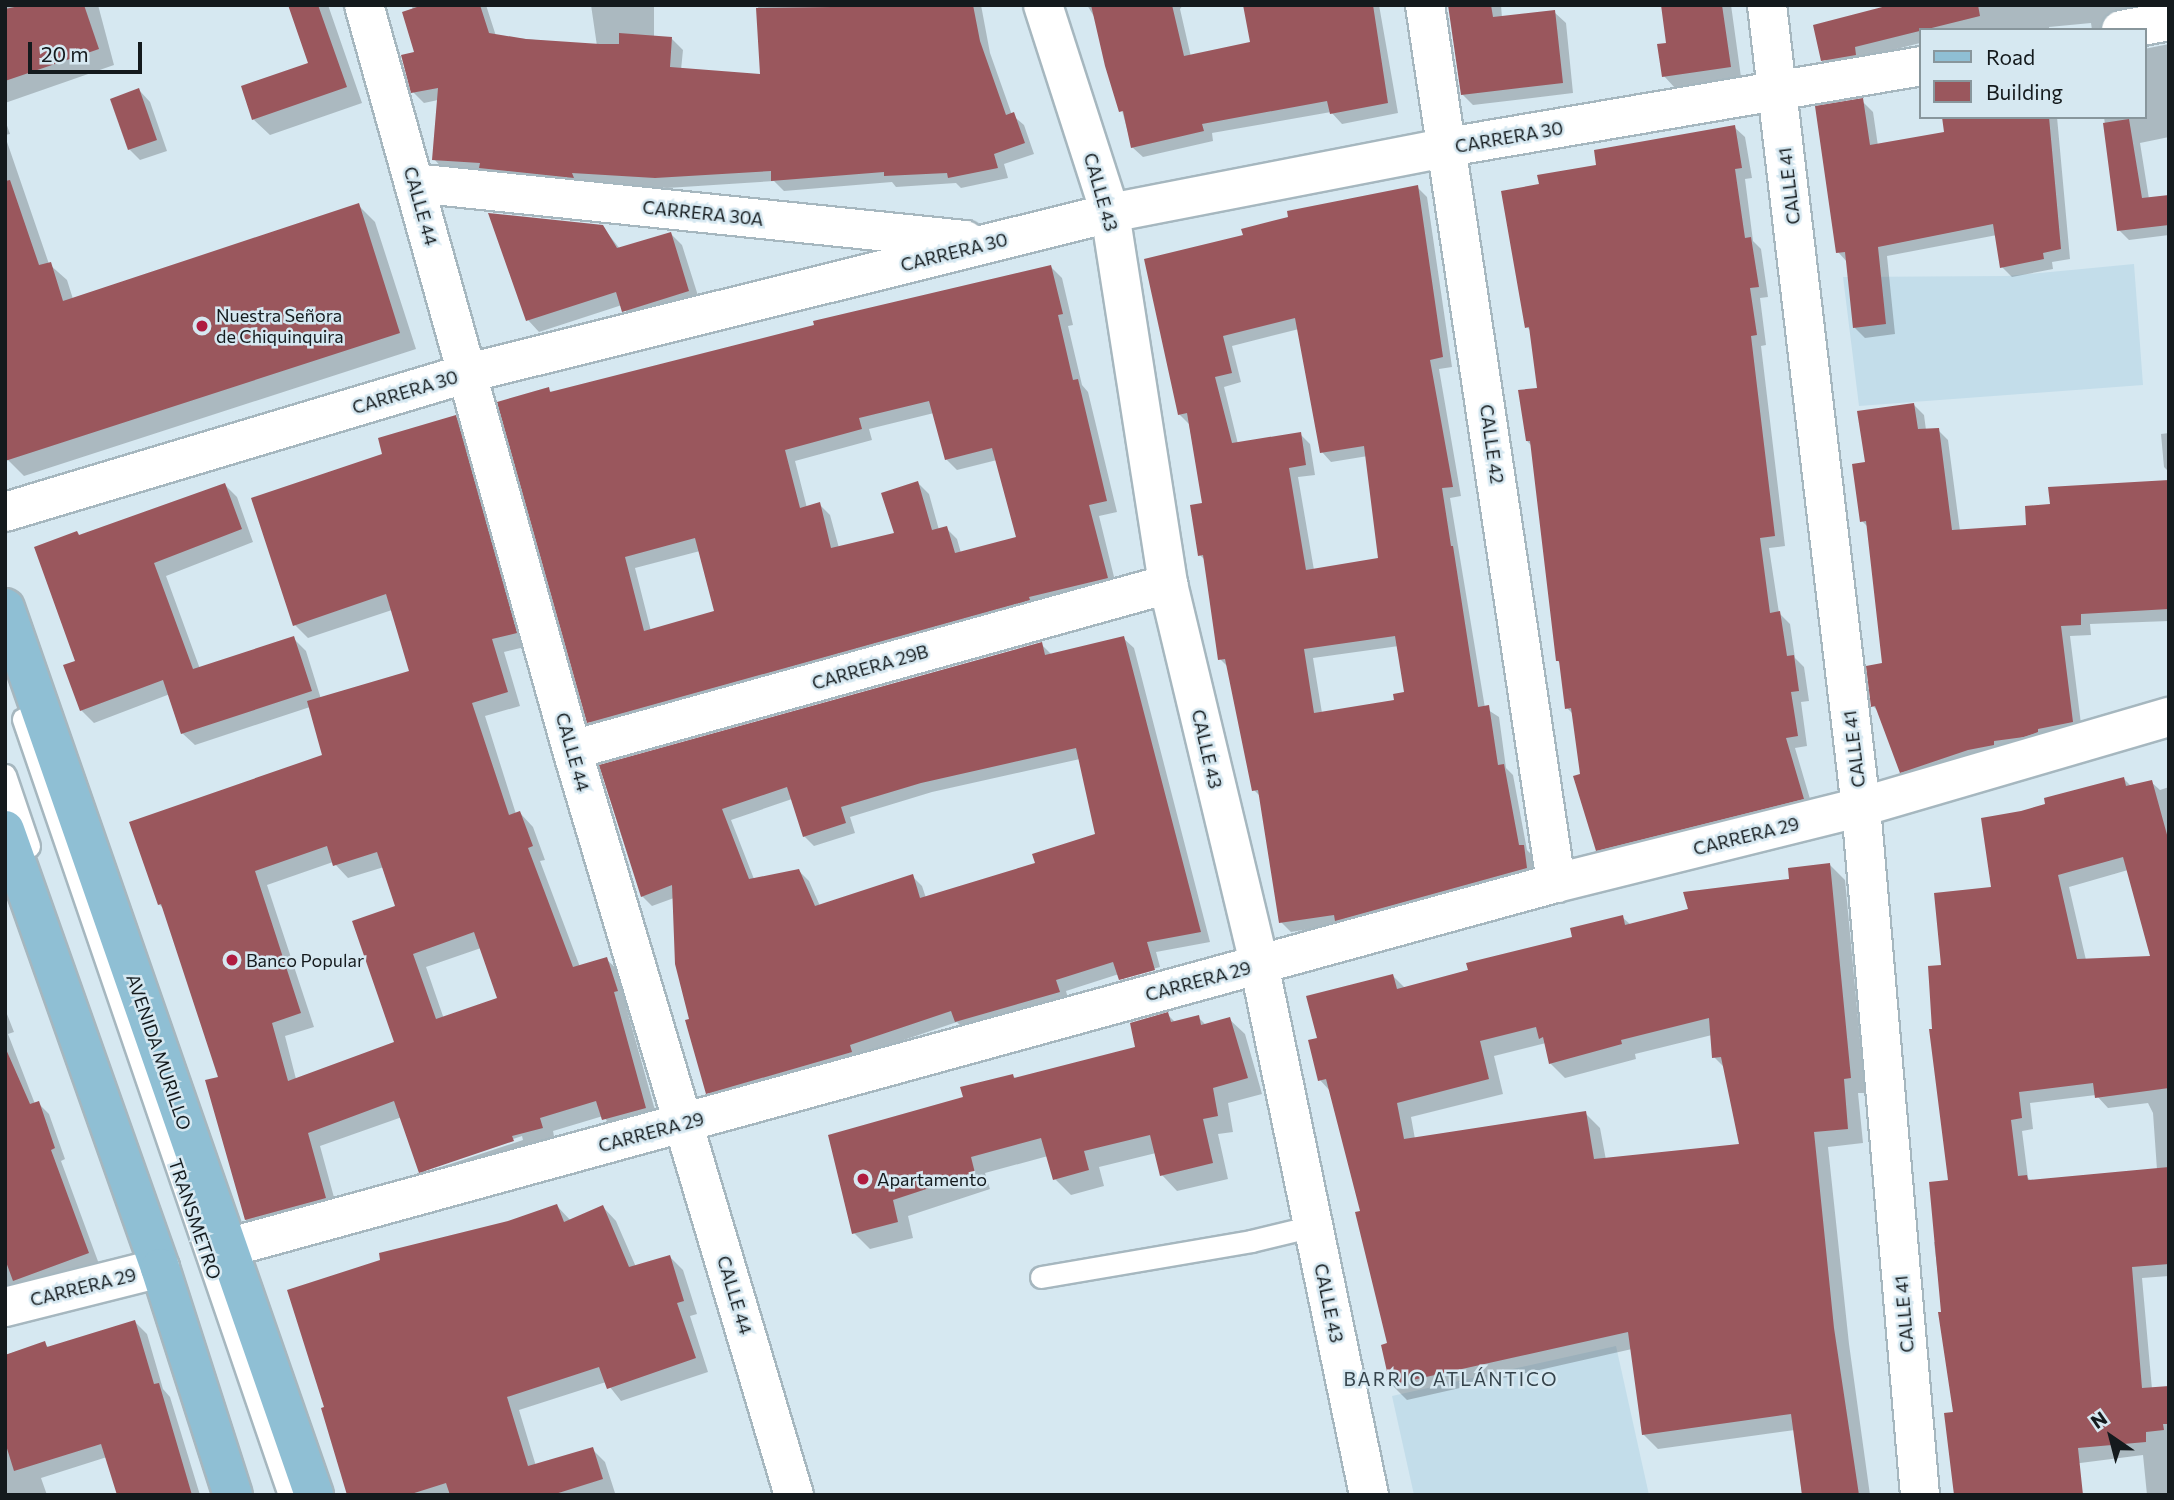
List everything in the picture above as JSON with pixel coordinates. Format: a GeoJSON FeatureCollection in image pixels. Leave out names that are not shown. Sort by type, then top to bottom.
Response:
{"type":"FeatureCollection","features":[{"type":"Feature","properties":{"kind":"main road","name":"AVENIDA MURILLO"},"geometry":{"type":"LineString","coordinates":[[5,608],[314,1495]]}},
{"type":"Feature","properties":{"kind":"main road"},"geometry":{"type":"LineString","coordinates":[[5,830],[160,1268],[233,1495]]}},
{"type":"Feature","properties":{"kind":"street","name":"CALLE 44"},"geometry":{"type":"LineString","coordinates":[[364,5],[572,750],[794,1495]]}},
{"type":"Feature","properties":{"kind":"street","name":"CALLE 43"},"geometry":{"type":"LineString","coordinates":[[1043,5],[1110,213],[1168,584],[1259,964],[1369,1495]]}},
{"type":"Feature","properties":{"kind":"street","name":"CALLE 42"},"geometry":{"type":"LineString","coordinates":[[1425,5],[1556,883]]}},
{"type":"Feature","properties":{"kind":"street","name":"CALLE 41"},"geometry":{"type":"LineString","coordinates":[[1767,5],[1861,807],[1920,1495]]}},
{"type":"Feature","properties":{"kind":"street"},"geometry":{"type":"LineString","coordinates":[[2132,28],[2169,21]]}},
{"type":"Feature","properties":{"kind":"street","name":"CARRERA 30"},"geometry":{"type":"LineString","coordinates":[[5,512],[468,373],[1110,213],[1448,147],[1918,66]]}},
{"type":"Feature","properties":{"kind":"street","name":"CARRERA 30A"},"geometry":{"type":"LineString","coordinates":[[415,183],[991,243]]}},
{"type":"Feature","properties":{"kind":"street","name":"CARRERA 29B"},"geometry":{"type":"LineString","coordinates":[[572,750],[1168,584]]}},
{"type":"Feature","properties":{"kind":"street","name":"CARRERA 29"},"geometry":{"type":"LineString","coordinates":[[227,1248],[1556,883],[1861,807],[2169,717]]}},
{"type":"Feature","properties":{"kind":"street","name":"CARRERA 29"},"geometry":{"type":"LineString","coordinates":[[5,1307],[160,1268]]}},
{"type":"Feature","properties":{"kind":"lane","name":"TRANSMETRO"},"geometry":{"type":"LineString","coordinates":[[5,666],[289,1495]]}},
{"type":"Feature","properties":{"kind":"lane","name":"TRANSMETRO"},"geometry":{"type":"LineString","coordinates":[[5,775],[247,1495]]}},
{"type":"Feature","properties":{"kind":"lane"},"geometry":{"type":"LineString","coordinates":[[1041,1277],[1251,1241],[1313,1226]]}},
{"type":"Feature","properties":{"kind":"shaded area"},"geometry":{"type":"Polygon","coordinates":[[[2134,264],[2143,385],[1859,406],[1843,277],[2007,276],[2134,264]]]}},
{"type":"Feature","properties":{"kind":"shaded area"},"geometry":{"type":"Polygon","coordinates":[[[1616,1346],[1649,1495],[1414,1495],[1392,1396],[1616,1346]]]}},
{"type":"Feature","properties":{"kind":"building"},"geometry":{"type":"Polygon","coordinates":[[[24,5],[84,5],[99,49],[5,81],[5,9],[24,5]]]}},
{"type":"Feature","properties":{"kind":"building"},"geometry":{"type":"Polygon","coordinates":[[[288,5],[318,5],[347,87],[252,120],[241,86],[308,63],[288,5]]]}},
{"type":"Feature","properties":{"kind":"building"},"geometry":{"type":"Polygon","coordinates":[[[423,5],[480,5],[489,33],[526,39],[619,44],[619,33],[672,37],[670,67],[760,74],[756,8],[973,5],[980,41],[1006,115],[1014,112],[1025,143],[994,154],[998,168],[948,178],[947,173],[884,176],[884,172],[771,181],[771,171],[655,178],[572,173],[574,178],[479,168],[480,163],[432,160],[438,88],[411,93],[401,55],[414,52],[402,12],[423,5]]]}},
{"type":"Feature","properties":{"kind":"building"},"geometry":{"type":"Polygon","coordinates":[[[1091,5],[1172,5],[1184,56],[1250,42],[1243,5],[1373,5],[1388,103],[1330,114],[1327,101],[1202,124],[1204,131],[1131,148],[1123,111],[1119,112],[1105,66],[1091,5]]]}},
{"type":"Feature","properties":{"kind":"building"},"geometry":{"type":"Polygon","coordinates":[[[1448,5],[1491,5],[1493,17],[1555,10],[1563,83],[1461,95],[1448,5]]]}},
{"type":"Feature","properties":{"kind":"building"},"geometry":{"type":"Polygon","coordinates":[[[1661,5],[1722,5],[1731,67],[1662,77],[1657,44],[1666,43],[1661,5]]]}},
{"type":"Feature","properties":{"kind":"building"},"geometry":{"type":"Polygon","coordinates":[[[1890,5],[1978,5],[1980,16],[1932,28],[1918,28],[1918,31],[1855,47],[1856,55],[1821,61],[1813,25],[1890,5]]]}},
{"type":"Feature","properties":{"kind":"building"},"geometry":{"type":"Polygon","coordinates":[[[139,88],[157,140],[128,150],[110,99],[139,88]]]}},
{"type":"Feature","properties":{"kind":"building"},"geometry":{"type":"Polygon","coordinates":[[[1863,98],[1870,145],[1944,132],[1942,119],[2049,119],[2061,249],[2043,253],[2044,259],[2000,268],[1993,224],[1878,247],[1886,324],[1853,328],[1845,252],[1836,253],[1815,106],[1863,98]]]}},
{"type":"Feature","properties":{"kind":"building"},"geometry":{"type":"Polygon","coordinates":[[[2129,119],[2142,198],[2169,195],[2169,225],[2117,231],[2103,123],[2129,119]]]}},
{"type":"Feature","properties":{"kind":"building"},"geometry":{"type":"Polygon","coordinates":[[[1735,125],[1742,168],[1735,169],[1745,238],[1751,237],[1759,287],[1750,288],[1757,335],[1751,336],[1775,536],[1760,538],[1770,613],[1780,611],[1787,656],[1794,655],[1799,691],[1791,692],[1798,736],[1786,738],[1804,799],[1596,851],[1573,776],[1580,774],[1571,708],[1565,709],[1559,661],[1556,661],[1530,441],[1526,441],[1518,390],[1537,388],[1529,327],[1525,328],[1501,191],[1539,184],[1537,175],[1596,165],[1594,150],[1735,125]]]}},
{"type":"Feature","properties":{"kind":"building","name":"Nuestra Señora de Chiquinquira"},"geometry":{"type":"Polygon","coordinates":[[[10,180],[39,265],[51,262],[63,301],[359,203],[400,333],[5,461],[5,181],[10,180]]]}},
{"type":"Feature","properties":{"kind":"building"},"geometry":{"type":"Polygon","coordinates":[[[1418,185],[1443,357],[1430,360],[1453,487],[1442,488],[1451,546],[1478,707],[1489,705],[1498,765],[1504,764],[1519,845],[1524,845],[1527,868],[1335,921],[1334,915],[1279,923],[1258,790],[1252,791],[1225,659],[1218,660],[1203,555],[1198,556],[1190,505],[1202,503],[1187,413],[1178,415],[1144,259],[1243,235],[1241,229],[1288,217],[1287,211],[1418,185]],[[1295,318],[1223,336],[1232,373],[1215,377],[1232,443],[1301,432],[1306,465],[1289,468],[1306,570],[1378,558],[1364,446],[1320,453],[1295,318]],[[1395,636],[1304,649],[1314,713],[1394,700],[1393,694],[1404,692],[1395,636]]]}},
{"type":"Feature","properties":{"kind":"building"},"geometry":{"type":"Polygon","coordinates":[[[488,213],[603,225],[617,248],[671,232],[689,291],[622,312],[616,292],[526,321],[488,213]]]}},
{"type":"Feature","properties":{"kind":"building"},"geometry":{"type":"Polygon","coordinates":[[[1051,265],[1063,314],[1058,315],[1073,380],[1078,379],[1107,501],[1089,505],[1108,578],[1029,597],[1030,600],[587,723],[497,402],[549,387],[550,392],[814,325],[813,321],[1051,265]],[[929,401],[859,418],[862,429],[785,450],[800,508],[820,502],[831,548],[894,533],[881,493],[918,481],[932,530],[947,526],[955,553],[1016,537],[992,448],[945,460],[929,401]],[[695,538],[625,557],[644,631],[714,611],[695,538]]]}},
{"type":"Feature","properties":{"kind":"building"},"geometry":{"type":"Polygon","coordinates":[[[1914,403],[1918,429],[1939,428],[1952,530],[2026,525],[2025,506],[2050,504],[2048,487],[2169,480],[2169,609],[2081,614],[2081,625],[2061,626],[2073,722],[2038,729],[2038,732],[2024,737],[1994,741],[1994,745],[1968,750],[1900,773],[1875,706],[1871,707],[1866,666],[1882,663],[1866,521],[1860,522],[1852,464],[1865,462],[1857,411],[1914,403]]]}},
{"type":"Feature","properties":{"kind":"building"},"geometry":{"type":"Polygon","coordinates":[[[456,415],[517,633],[492,639],[508,692],[472,703],[509,815],[520,811],[533,846],[528,848],[573,967],[607,957],[618,991],[614,992],[646,1108],[602,1120],[596,1101],[540,1118],[543,1128],[512,1136],[514,1141],[419,1173],[394,1101],[308,1133],[326,1198],[245,1220],[205,1080],[218,1077],[161,904],[158,905],[129,822],[322,755],[307,701],[409,671],[386,594],[293,626],[251,498],[382,454],[378,438],[456,415]],[[327,846],[255,871],[301,1013],[272,1023],[288,1081],[394,1042],[352,921],[395,906],[377,852],[333,866],[327,846]],[[474,932],[413,954],[436,1019],[497,998],[474,932]]]}},
{"type":"Feature","properties":{"kind":"building"},"geometry":{"type":"Polygon","coordinates":[[[225,483],[242,529],[154,563],[193,669],[294,636],[312,691],[181,734],[163,680],[80,711],[63,665],[75,661],[34,547],[77,531],[79,535],[225,483]]]}},
{"type":"Feature","properties":{"kind":"building"},"geometry":{"type":"Polygon","coordinates":[[[1124,636],[1201,932],[1147,942],[1155,970],[1119,980],[1113,962],[1056,980],[1060,992],[955,1022],[951,1011],[850,1045],[852,1052],[706,1094],[685,1020],[689,1019],[675,964],[672,885],[641,897],[599,765],[1042,642],[1045,655],[1124,636]],[[1076,748],[921,783],[841,807],[846,823],[803,837],[787,787],[722,809],[749,879],[799,869],[815,906],[913,874],[920,898],[1035,863],[1032,854],[1095,834],[1076,748]]]}},
{"type":"Feature","properties":{"kind":"building"},"geometry":{"type":"Polygon","coordinates":[[[2124,777],[2126,786],[2152,780],[2169,842],[2169,1088],[2095,1098],[2093,1083],[2019,1092],[2022,1118],[2011,1120],[2018,1176],[2027,1175],[2028,1180],[2169,1167],[2169,1264],[2132,1267],[2142,1388],[2169,1386],[2169,1424],[2163,1424],[2164,1430],[2146,1432],[2146,1442],[2078,1448],[2083,1495],[1954,1495],[1944,1413],[1953,1412],[1938,1312],[1941,1312],[1929,1182],[1948,1180],[1929,1029],[1932,1029],[1928,966],[1941,965],[1934,893],[1991,887],[1981,818],[2045,804],[2044,798],[2124,777]],[[2123,857],[2058,875],[2077,959],[2150,956],[2123,857]]]}},
{"type":"Feature","properties":{"kind":"building"},"geometry":{"type":"Polygon","coordinates":[[[1830,863],[1851,1078],[1844,1079],[1848,1129],[1814,1132],[1834,1328],[1859,1495],[1802,1495],[1791,1414],[1642,1435],[1628,1332],[1390,1385],[1381,1345],[1387,1343],[1355,1212],[1360,1211],[1326,1079],[1318,1081],[1308,1040],[1317,1038],[1306,996],[1393,974],[1397,989],[1468,970],[1466,963],[1572,937],[1570,928],[1623,915],[1625,925],[1688,909],[1683,892],[1789,879],[1788,868],[1830,863]],[[1709,1018],[1621,1040],[1622,1044],[1549,1064],[1543,1037],[1539,1039],[1536,1027],[1480,1041],[1489,1079],[1397,1103],[1404,1139],[1586,1111],[1594,1159],[1739,1144],[1721,1057],[1712,1058],[1709,1018]]]}},
{"type":"Feature","properties":{"kind":"building"},"geometry":{"type":"Polygon","coordinates":[[[1168,1012],[1171,1022],[1199,1015],[1201,1025],[1230,1017],[1248,1078],[1213,1088],[1218,1116],[1203,1119],[1213,1163],[1160,1176],[1150,1135],[1084,1151],[1089,1170],[1053,1180],[1041,1138],[971,1157],[975,1173],[893,1200],[898,1222],[852,1234],[828,1135],[963,1097],[960,1087],[1013,1074],[1014,1078],[1135,1047],[1130,1023],[1168,1012]]]}},
{"type":"Feature","properties":{"kind":"building"},"geometry":{"type":"Polygon","coordinates":[[[5,1047],[30,1104],[39,1101],[55,1148],[51,1150],[89,1253],[13,1281],[5,1259],[5,1047]]]}},
{"type":"Feature","properties":{"kind":"building"},"geometry":{"type":"Polygon","coordinates":[[[557,1204],[564,1222],[603,1205],[629,1267],[670,1255],[684,1301],[677,1303],[696,1358],[607,1389],[599,1367],[507,1397],[528,1466],[593,1447],[603,1479],[552,1495],[450,1495],[446,1483],[408,1495],[347,1495],[321,1408],[324,1407],[287,1290],[380,1260],[379,1253],[508,1221],[557,1204]]]}},
{"type":"Feature","properties":{"kind":"building"},"geometry":{"type":"Polygon","coordinates":[[[135,1320],[154,1384],[159,1383],[192,1495],[117,1495],[101,1444],[14,1471],[5,1442],[5,1355],[45,1341],[47,1347],[135,1320]]]}},
{"type":"Feature","properties":{"kind":"place","name":"Nuestra Señora de Chiquinquira"},"geometry":{"type":"Point","coordinates":[202,326]}},
{"type":"Feature","properties":{"kind":"place","name":"Banco Popular"},"geometry":{"type":"Point","coordinates":[232,960]}},
{"type":"Feature","properties":{"kind":"place","name":"Apartamento"},"geometry":{"type":"Point","coordinates":[863,1179]}},
{"type":"Feature","properties":{"kind":"district","name":"BARRIO ATLÁNTICO"},"geometry":{"type":"Point","coordinates":[1451,1379]}}]}
